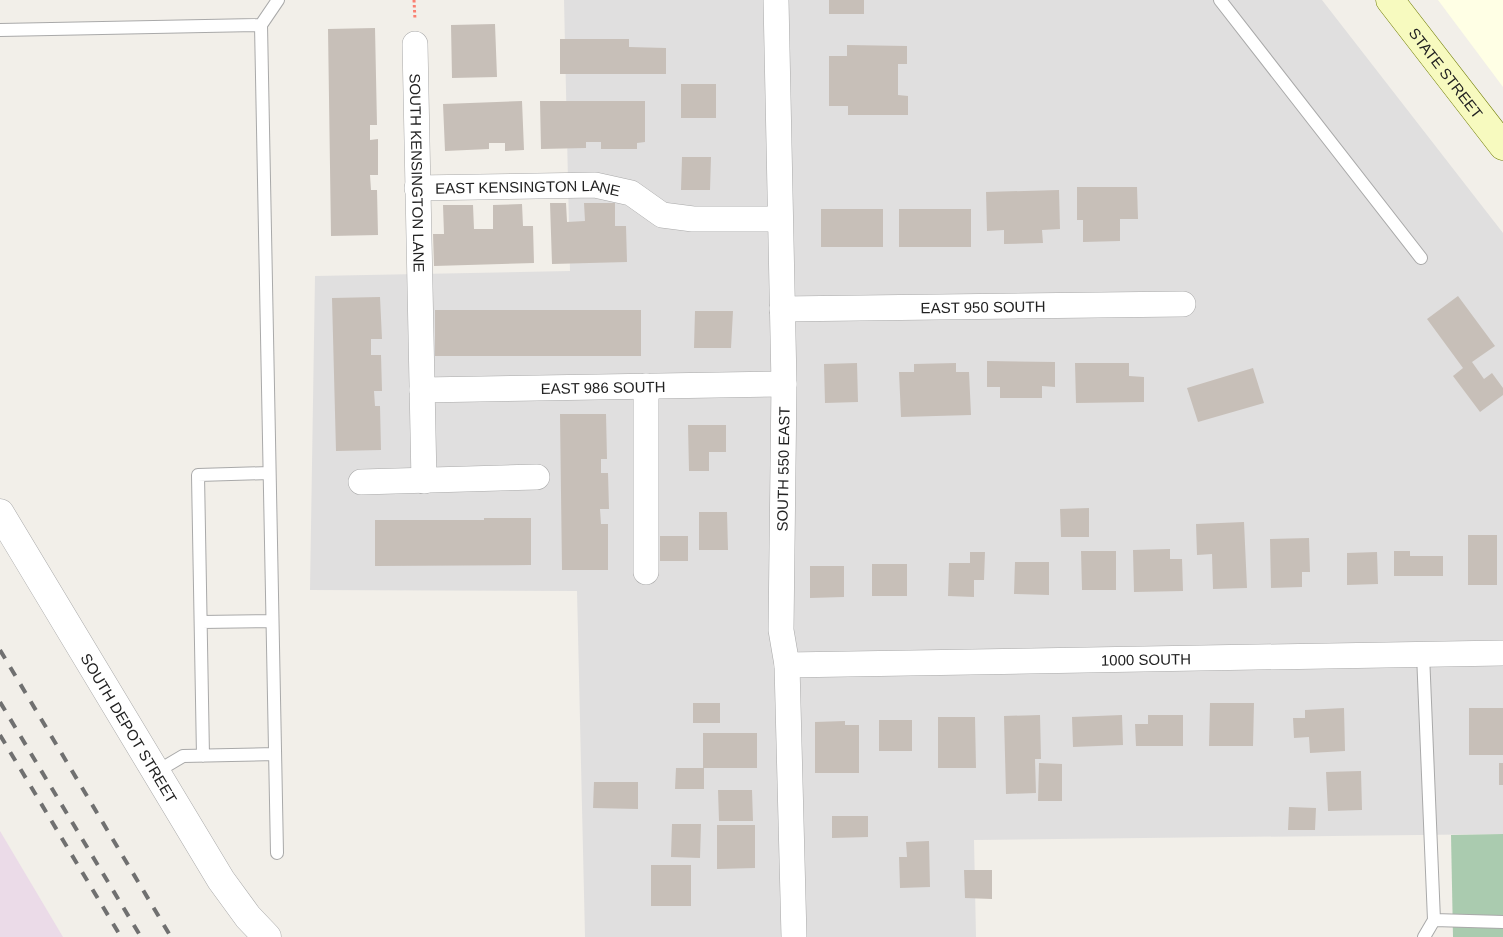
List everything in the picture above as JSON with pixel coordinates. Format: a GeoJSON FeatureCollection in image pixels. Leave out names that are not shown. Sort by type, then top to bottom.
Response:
{"type":"FeatureCollection","features":[{"type":"Feature","properties":{"kind":"main road","name":"STATE STREET"},"geometry":{"type":"LineString","coordinates":[[1390,0],[1503,146]]}},
{"type":"Feature","properties":{"kind":"street","name":"SOUTH 550 EAST"},"geometry":{"type":"LineString","coordinates":[[776,0],[784,384],[781,630],[787,665],[794,937]]}},
{"type":"Feature","properties":{"kind":"street","name":"SOUTH KENSINGTON LANE"},"geometry":{"type":"LineString","coordinates":[[415,44],[424,481]]}},
{"type":"Feature","properties":{"kind":"street","name":"EAST KENSINGTON LANE"},"geometry":{"type":"LineString","coordinates":[[417,188],[595,185],[632,193],[662,215],[693,219],[780,220]]}},
{"type":"Feature","properties":{"kind":"street","name":"EAST 950 SOUTH"},"geometry":{"type":"LineString","coordinates":[[782,309],[1184,304]]}},
{"type":"Feature","properties":{"kind":"street","name":"EAST 986 SOUTH"},"geometry":{"type":"LineString","coordinates":[[422,390],[784,384]]}},
{"type":"Feature","properties":{"kind":"street"},"geometry":{"type":"LineString","coordinates":[[646,386],[646,572]]}},
{"type":"Feature","properties":{"kind":"street"},"geometry":{"type":"LineString","coordinates":[[361,482],[536,478]]}},
{"type":"Feature","properties":{"kind":"street","name":"SOUTH DEPOT STREET"},"geometry":{"type":"LineString","coordinates":[[0,513],[233,900],[267,937]]}},
{"type":"Feature","properties":{"kind":"street","name":"1000 SOUTH"},"geometry":{"type":"LineString","coordinates":[[787,665],[1503,653]]}},
{"type":"Feature","properties":{"kind":"lane"},"geometry":{"type":"LineString","coordinates":[[277,853],[261,25],[278,0]]}},
{"type":"Feature","properties":{"kind":"lane"},"geometry":{"type":"LineString","coordinates":[[1220,0],[1421,258]]}},
{"type":"Feature","properties":{"kind":"lane"},"geometry":{"type":"LineString","coordinates":[[0,30],[261,25]]}},
{"type":"Feature","properties":{"kind":"lane"},"geometry":{"type":"LineString","coordinates":[[203,756],[198,474],[269,473]]}},
{"type":"Feature","properties":{"kind":"lane"},"geometry":{"type":"LineString","coordinates":[[201,622],[272,621]]}},
{"type":"Feature","properties":{"kind":"lane"},"geometry":{"type":"LineString","coordinates":[[1423,654],[1434,920],[1424,937]]}},
{"type":"Feature","properties":{"kind":"lane"},"geometry":{"type":"LineString","coordinates":[[156,772],[183,756],[275,754]]}},
{"type":"Feature","properties":{"kind":"lane"},"geometry":{"type":"LineString","coordinates":[[1434,920],[1503,922]]}},
{"type":"Feature","properties":{"kind":"shaded area"},"geometry":{"type":"Polygon","coordinates":[[[564,0],[1322,0],[1503,233],[1503,834],[974,840],[976,937],[585,937],[577,591],[310,590],[315,276],[570,271],[564,0]]]}},
{"type":"Feature","properties":{"kind":"shaded area"},"geometry":{"type":"Polygon","coordinates":[[[1438,0],[1503,0],[1503,87],[1438,0]]]}},
{"type":"Feature","properties":{"kind":"shaded area"},"geometry":{"type":"Polygon","coordinates":[[[0,831],[63,937],[0,937],[0,831]]]}},
{"type":"Feature","properties":{"kind":"shaded area"},"geometry":{"type":"Polygon","coordinates":[[[1503,834],[1503,937],[1453,937],[1451,835],[1503,834]]]}},
{"type":"Feature","properties":{"kind":"building"},"geometry":{"type":"Polygon","coordinates":[[[829,0],[864,0],[864,14],[829,14],[829,0]]]}},
{"type":"Feature","properties":{"kind":"building"},"geometry":{"type":"Polygon","coordinates":[[[495,24],[497,77],[452,78],[451,25],[495,24]]]}},
{"type":"Feature","properties":{"kind":"building"},"geometry":{"type":"Polygon","coordinates":[[[375,28],[377,125],[370,125],[370,140],[378,139],[378,175],[370,175],[371,190],[377,190],[378,235],[331,236],[328,29],[375,28]]]}},
{"type":"Feature","properties":{"kind":"building"},"geometry":{"type":"Polygon","coordinates":[[[560,39],[629,39],[629,47],[666,48],[666,74],[560,74],[560,39]]]}},
{"type":"Feature","properties":{"kind":"building"},"geometry":{"type":"Polygon","coordinates":[[[847,45],[907,46],[907,64],[898,64],[898,95],[908,96],[908,115],[848,115],[848,106],[829,106],[829,56],[847,56],[847,45]]]}},
{"type":"Feature","properties":{"kind":"building"},"geometry":{"type":"Polygon","coordinates":[[[681,84],[716,84],[716,118],[681,118],[681,84]]]}},
{"type":"Feature","properties":{"kind":"building"},"geometry":{"type":"Polygon","coordinates":[[[522,101],[524,150],[505,151],[505,143],[489,143],[489,149],[445,151],[443,104],[522,101]]]}},
{"type":"Feature","properties":{"kind":"building"},"geometry":{"type":"Polygon","coordinates":[[[540,101],[645,101],[645,142],[637,143],[637,149],[601,149],[601,142],[586,142],[586,148],[541,149],[540,101]]]}},
{"type":"Feature","properties":{"kind":"building"},"geometry":{"type":"Polygon","coordinates":[[[682,157],[711,157],[710,190],[681,190],[682,157]]]}},
{"type":"Feature","properties":{"kind":"building"},"geometry":{"type":"Polygon","coordinates":[[[1077,187],[1137,187],[1138,219],[1120,219],[1120,241],[1083,242],[1083,220],[1077,220],[1077,187]]]}},
{"type":"Feature","properties":{"kind":"building"},"geometry":{"type":"Polygon","coordinates":[[[1059,190],[1060,229],[1042,230],[1043,243],[1004,244],[1004,230],[987,231],[986,192],[1059,190]]]}},
{"type":"Feature","properties":{"kind":"building"},"geometry":{"type":"Polygon","coordinates":[[[550,203],[566,203],[567,222],[585,221],[584,203],[615,203],[615,226],[626,226],[627,262],[552,264],[550,203]]]}},
{"type":"Feature","properties":{"kind":"building"},"geometry":{"type":"Polygon","coordinates":[[[522,204],[523,226],[533,226],[534,263],[434,266],[433,234],[444,234],[443,205],[473,205],[474,229],[493,229],[493,205],[522,204]]]}},
{"type":"Feature","properties":{"kind":"building"},"geometry":{"type":"Polygon","coordinates":[[[821,209],[883,209],[883,247],[821,247],[821,209]]]}},
{"type":"Feature","properties":{"kind":"building"},"geometry":{"type":"Polygon","coordinates":[[[899,209],[971,209],[971,247],[899,247],[899,209]]]}},
{"type":"Feature","properties":{"kind":"building"},"geometry":{"type":"Polygon","coordinates":[[[1458,296],[1495,346],[1472,362],[1484,379],[1492,373],[1503,388],[1503,395],[1480,412],[1453,376],[1463,368],[1427,319],[1458,296]]]}},
{"type":"Feature","properties":{"kind":"building"},"geometry":{"type":"Polygon","coordinates":[[[380,297],[382,339],[371,339],[371,355],[381,355],[382,391],[374,391],[375,406],[380,406],[381,450],[336,451],[332,298],[380,297]]]}},
{"type":"Feature","properties":{"kind":"building"},"geometry":{"type":"Polygon","coordinates":[[[435,310],[641,310],[641,356],[435,356],[435,310]]]}},
{"type":"Feature","properties":{"kind":"building"},"geometry":{"type":"Polygon","coordinates":[[[695,311],[733,311],[731,348],[694,348],[695,311]]]}},
{"type":"Feature","properties":{"kind":"building"},"geometry":{"type":"Polygon","coordinates":[[[987,361],[1055,362],[1055,387],[1042,386],[1042,398],[1000,398],[1000,387],[987,387],[987,361]]]}},
{"type":"Feature","properties":{"kind":"building"},"geometry":{"type":"Polygon","coordinates":[[[857,363],[858,402],[825,403],[824,364],[857,363]]]}},
{"type":"Feature","properties":{"kind":"building"},"geometry":{"type":"Polygon","coordinates":[[[956,363],[956,372],[969,372],[971,415],[901,417],[899,372],[914,372],[914,364],[956,363]]]}},
{"type":"Feature","properties":{"kind":"building"},"geometry":{"type":"Polygon","coordinates":[[[1075,363],[1129,363],[1129,376],[1144,377],[1144,402],[1076,403],[1075,363]]]}},
{"type":"Feature","properties":{"kind":"building"},"geometry":{"type":"Polygon","coordinates":[[[1253,368],[1264,403],[1198,422],[1187,388],[1253,368]]]}},
{"type":"Feature","properties":{"kind":"building"},"geometry":{"type":"Polygon","coordinates":[[[560,414],[606,414],[607,459],[601,459],[601,473],[608,473],[609,509],[600,509],[601,524],[608,524],[608,570],[562,570],[560,414]]]}},
{"type":"Feature","properties":{"kind":"building"},"geometry":{"type":"Polygon","coordinates":[[[688,425],[726,425],[726,452],[709,452],[709,471],[689,471],[688,425]]]}},
{"type":"Feature","properties":{"kind":"building"},"geometry":{"type":"Polygon","coordinates":[[[1089,508],[1089,537],[1061,537],[1060,509],[1089,508]]]}},
{"type":"Feature","properties":{"kind":"building"},"geometry":{"type":"Polygon","coordinates":[[[699,512],[727,512],[728,550],[699,550],[699,512]]]}},
{"type":"Feature","properties":{"kind":"building"},"geometry":{"type":"Polygon","coordinates":[[[484,518],[531,518],[531,565],[375,566],[375,520],[484,520],[484,518]]]}},
{"type":"Feature","properties":{"kind":"building"},"geometry":{"type":"Polygon","coordinates":[[[1244,522],[1247,588],[1213,589],[1212,554],[1197,555],[1196,524],[1244,522]]]}},
{"type":"Feature","properties":{"kind":"building"},"geometry":{"type":"Polygon","coordinates":[[[1468,535],[1497,535],[1497,585],[1468,585],[1468,535]]]}},
{"type":"Feature","properties":{"kind":"building"},"geometry":{"type":"Polygon","coordinates":[[[660,536],[688,536],[688,561],[660,561],[660,536]]]}},
{"type":"Feature","properties":{"kind":"building"},"geometry":{"type":"Polygon","coordinates":[[[1309,538],[1310,572],[1302,572],[1302,587],[1271,588],[1270,539],[1309,538]]]}},
{"type":"Feature","properties":{"kind":"building"},"geometry":{"type":"Polygon","coordinates":[[[1170,549],[1170,559],[1182,559],[1183,591],[1134,592],[1133,550],[1170,549]]]}},
{"type":"Feature","properties":{"kind":"building"},"geometry":{"type":"Polygon","coordinates":[[[1081,551],[1116,551],[1116,590],[1082,590],[1081,551]]]}},
{"type":"Feature","properties":{"kind":"building"},"geometry":{"type":"Polygon","coordinates":[[[1394,551],[1410,551],[1410,556],[1443,556],[1443,576],[1394,576],[1394,551]]]}},
{"type":"Feature","properties":{"kind":"building"},"geometry":{"type":"Polygon","coordinates":[[[970,552],[985,552],[984,580],[974,580],[974,597],[948,596],[949,563],[970,563],[970,552]]]}},
{"type":"Feature","properties":{"kind":"building"},"geometry":{"type":"Polygon","coordinates":[[[1377,552],[1378,584],[1347,585],[1347,553],[1377,552]]]}},
{"type":"Feature","properties":{"kind":"building"},"geometry":{"type":"Polygon","coordinates":[[[1015,562],[1049,562],[1049,595],[1014,594],[1015,562]]]}},
{"type":"Feature","properties":{"kind":"building"},"geometry":{"type":"Polygon","coordinates":[[[872,564],[907,564],[907,596],[872,596],[872,564]]]}},
{"type":"Feature","properties":{"kind":"building"},"geometry":{"type":"Polygon","coordinates":[[[810,566],[844,566],[844,597],[810,598],[810,566]]]}},
{"type":"Feature","properties":{"kind":"building"},"geometry":{"type":"Polygon","coordinates":[[[693,703],[720,703],[720,723],[693,723],[693,703]]]}},
{"type":"Feature","properties":{"kind":"building"},"geometry":{"type":"Polygon","coordinates":[[[1210,703],[1254,703],[1253,746],[1209,746],[1210,703]]]}},
{"type":"Feature","properties":{"kind":"building"},"geometry":{"type":"Polygon","coordinates":[[[1344,708],[1345,751],[1310,753],[1309,737],[1294,738],[1293,718],[1305,718],[1305,710],[1344,708]]]}},
{"type":"Feature","properties":{"kind":"building"},"geometry":{"type":"Polygon","coordinates":[[[1469,708],[1503,708],[1503,755],[1469,755],[1469,708]]]}},
{"type":"Feature","properties":{"kind":"building"},"geometry":{"type":"Polygon","coordinates":[[[1040,715],[1041,759],[1035,759],[1036,793],[1006,794],[1004,716],[1040,715]]]}},
{"type":"Feature","properties":{"kind":"building"},"geometry":{"type":"Polygon","coordinates":[[[1122,715],[1123,745],[1073,747],[1072,717],[1122,715]]]}},
{"type":"Feature","properties":{"kind":"building"},"geometry":{"type":"Polygon","coordinates":[[[1148,715],[1183,715],[1183,746],[1136,746],[1135,724],[1148,724],[1148,715]]]}},
{"type":"Feature","properties":{"kind":"building"},"geometry":{"type":"Polygon","coordinates":[[[938,717],[975,717],[976,768],[938,768],[938,717]]]}},
{"type":"Feature","properties":{"kind":"building"},"geometry":{"type":"Polygon","coordinates":[[[879,720],[912,720],[912,751],[879,751],[879,720]]]}},
{"type":"Feature","properties":{"kind":"building"},"geometry":{"type":"Polygon","coordinates":[[[845,721],[845,725],[859,725],[859,773],[815,773],[815,722],[845,721]]]}},
{"type":"Feature","properties":{"kind":"building"},"geometry":{"type":"Polygon","coordinates":[[[703,733],[757,733],[757,768],[703,768],[703,733]]]}},
{"type":"Feature","properties":{"kind":"building"},"geometry":{"type":"Polygon","coordinates":[[[1039,763],[1062,764],[1062,801],[1038,801],[1039,763]]]}},
{"type":"Feature","properties":{"kind":"building"},"geometry":{"type":"Polygon","coordinates":[[[1499,763],[1503,763],[1503,785],[1499,785],[1499,763]]]}},
{"type":"Feature","properties":{"kind":"building"},"geometry":{"type":"Polygon","coordinates":[[[676,768],[704,768],[704,789],[675,789],[676,768]]]}},
{"type":"Feature","properties":{"kind":"building"},"geometry":{"type":"Polygon","coordinates":[[[1361,771],[1362,810],[1328,811],[1326,772],[1361,771]]]}},
{"type":"Feature","properties":{"kind":"building"},"geometry":{"type":"Polygon","coordinates":[[[594,782],[638,782],[638,809],[593,808],[594,782]]]}},
{"type":"Feature","properties":{"kind":"building"},"geometry":{"type":"Polygon","coordinates":[[[718,790],[752,790],[753,821],[719,821],[718,790]]]}},
{"type":"Feature","properties":{"kind":"building"},"geometry":{"type":"Polygon","coordinates":[[[1289,807],[1316,808],[1315,830],[1288,830],[1289,807]]]}},
{"type":"Feature","properties":{"kind":"building"},"geometry":{"type":"Polygon","coordinates":[[[832,816],[868,816],[868,837],[832,838],[832,816]]]}},
{"type":"Feature","properties":{"kind":"building"},"geometry":{"type":"Polygon","coordinates":[[[672,824],[701,824],[700,858],[671,857],[672,824]]]}},
{"type":"Feature","properties":{"kind":"building"},"geometry":{"type":"Polygon","coordinates":[[[717,825],[755,825],[755,868],[717,869],[717,825]]]}},
{"type":"Feature","properties":{"kind":"building"},"geometry":{"type":"Polygon","coordinates":[[[929,841],[930,887],[900,888],[899,857],[907,857],[906,842],[929,841]]]}},
{"type":"Feature","properties":{"kind":"building"},"geometry":{"type":"Polygon","coordinates":[[[651,865],[691,865],[691,906],[651,906],[651,865]]]}},
{"type":"Feature","properties":{"kind":"building"},"geometry":{"type":"Polygon","coordinates":[[[964,870],[992,870],[992,899],[965,898],[964,870]]]}},
{"type":"Feature","properties":{"kind":"railway"},"geometry":{"type":"LineString","coordinates":[[0,650],[171,937]]}},
{"type":"Feature","properties":{"kind":"railway"},"geometry":{"type":"LineString","coordinates":[[0,702],[141,937]]}},
{"type":"Feature","properties":{"kind":"railway"},"geometry":{"type":"LineString","coordinates":[[0,735],[121,937]]}}]}
